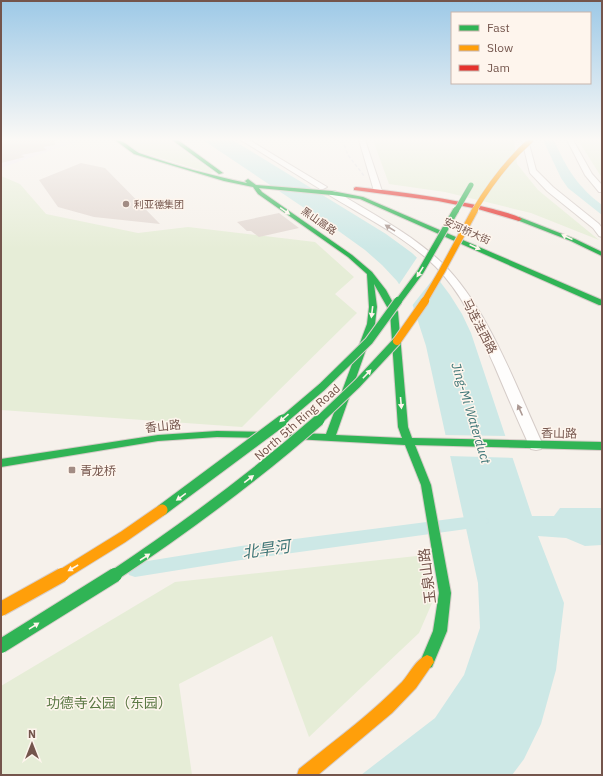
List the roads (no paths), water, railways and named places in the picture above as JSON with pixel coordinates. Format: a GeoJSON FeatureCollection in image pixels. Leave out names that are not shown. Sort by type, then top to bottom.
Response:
{"type":"FeatureCollection","features":[{"type":"Feature","properties":{"kind":"main road"},"geometry":{"type":"LineString","coordinates":[[213,176],[226,180],[252,183]]}},
{"type":"Feature","properties":{"kind":"main road"},"geometry":{"type":"LineString","coordinates":[[229,176],[270,188],[325,190]]}},
{"type":"Feature","properties":{"kind":"main road","name":"North 5th Ring Road"},"geometry":{"type":"LineString","coordinates":[[1,646],[149,554],[264,468],[346,396],[389,350],[410,323],[433,288],[472,213],[494,176]]}},
{"type":"Feature","properties":{"kind":"main road","name":"North 5th Ring Road"},"geometry":{"type":"LineString","coordinates":[[1,610],[138,528],[271,430],[322,387],[369,342],[388,317],[421,271],[475,179]]}},
{"type":"Feature","properties":{"kind":"main road","name":"安河桥大街"},"geometry":{"type":"LineString","coordinates":[[252,183],[310,186],[361,198],[602,303]]}},
{"type":"Feature","properties":{"kind":"main road","name":"黑山扈路"},"geometry":{"type":"LineString","coordinates":[[252,183],[260,194],[350,256],[370,273],[382,290],[394,312],[403,427],[409,442]]}},
{"type":"Feature","properties":{"kind":"main road","name":"安河桥大街"},"geometry":{"type":"LineString","coordinates":[[325,190],[378,191],[443,199],[495,212],[562,235],[602,254]]}},
{"type":"Feature","properties":{"kind":"main road"},"geometry":{"type":"LineString","coordinates":[[330,437],[371,324],[373,307],[370,273]]}},
{"type":"Feature","properties":{"kind":"main road","name":"香山路"},"geometry":{"type":"LineString","coordinates":[[1,463],[158,438],[217,434],[330,437],[409,442],[602,446]]}},
{"type":"Feature","properties":{"kind":"main road","name":"玉泉山路"},"geometry":{"type":"LineString","coordinates":[[305,775],[373,721],[402,693],[425,666],[438,638],[444,611],[445,594],[426,485],[409,442]]}},
{"type":"Feature","properties":{"kind":"street","name":"马连洼西路"},"geometry":{"type":"LineString","coordinates":[[303,176],[425,252],[447,274],[465,296],[480,320],[536,445]]}},
{"type":"Feature","properties":{"kind":"street"},"geometry":{"type":"LineString","coordinates":[[373,176],[378,191]]}},
{"type":"Feature","properties":{"kind":"street"},"geometry":{"type":"LineString","coordinates":[[538,176],[550,189],[596,226],[602,234]]}},
{"type":"Feature","properties":{"kind":"street"},"geometry":{"type":"LineString","coordinates":[[590,176],[602,190]]}},
{"type":"Feature","properties":{"kind":"water","name":"Jing-Mi Waterduct"},"geometry":{"type":"Polygon","coordinates":[[[257,176],[292,176],[386,234],[412,253],[435,275],[462,314],[471,333],[532,516],[554,516],[560,508],[602,508],[602,545],[585,546],[566,538],[538,536],[564,603],[556,670],[541,724],[524,759],[512,775],[361,775],[435,718],[464,675],[480,628],[478,583],[426,346],[413,306],[397,281],[382,265],[365,250],[257,176]]]}},
{"type":"Feature","properties":{"kind":"water"},"geometry":{"type":"Polygon","coordinates":[[[560,176],[574,176],[579,184],[602,205],[602,215],[568,188],[560,176]]]}},
{"type":"Feature","properties":{"kind":"waterway","name":"北旱河"},"geometry":{"type":"LineString","coordinates":[[135,570],[241,553],[481,521]]}},
{"type":"Feature","properties":{"kind":"place","name":"利亚德集团"},"geometry":{"type":"Point","coordinates":[126,204]}},
{"type":"Feature","properties":{"kind":"place","name":"青龙桥"},"geometry":{"type":"Point","coordinates":[72,470]}},
{"type":"Feature","properties":{"kind":"park label","name":"功德寺公园（东园）"},"geometry":{"type":"Point","coordinates":[109,703]}}]}
